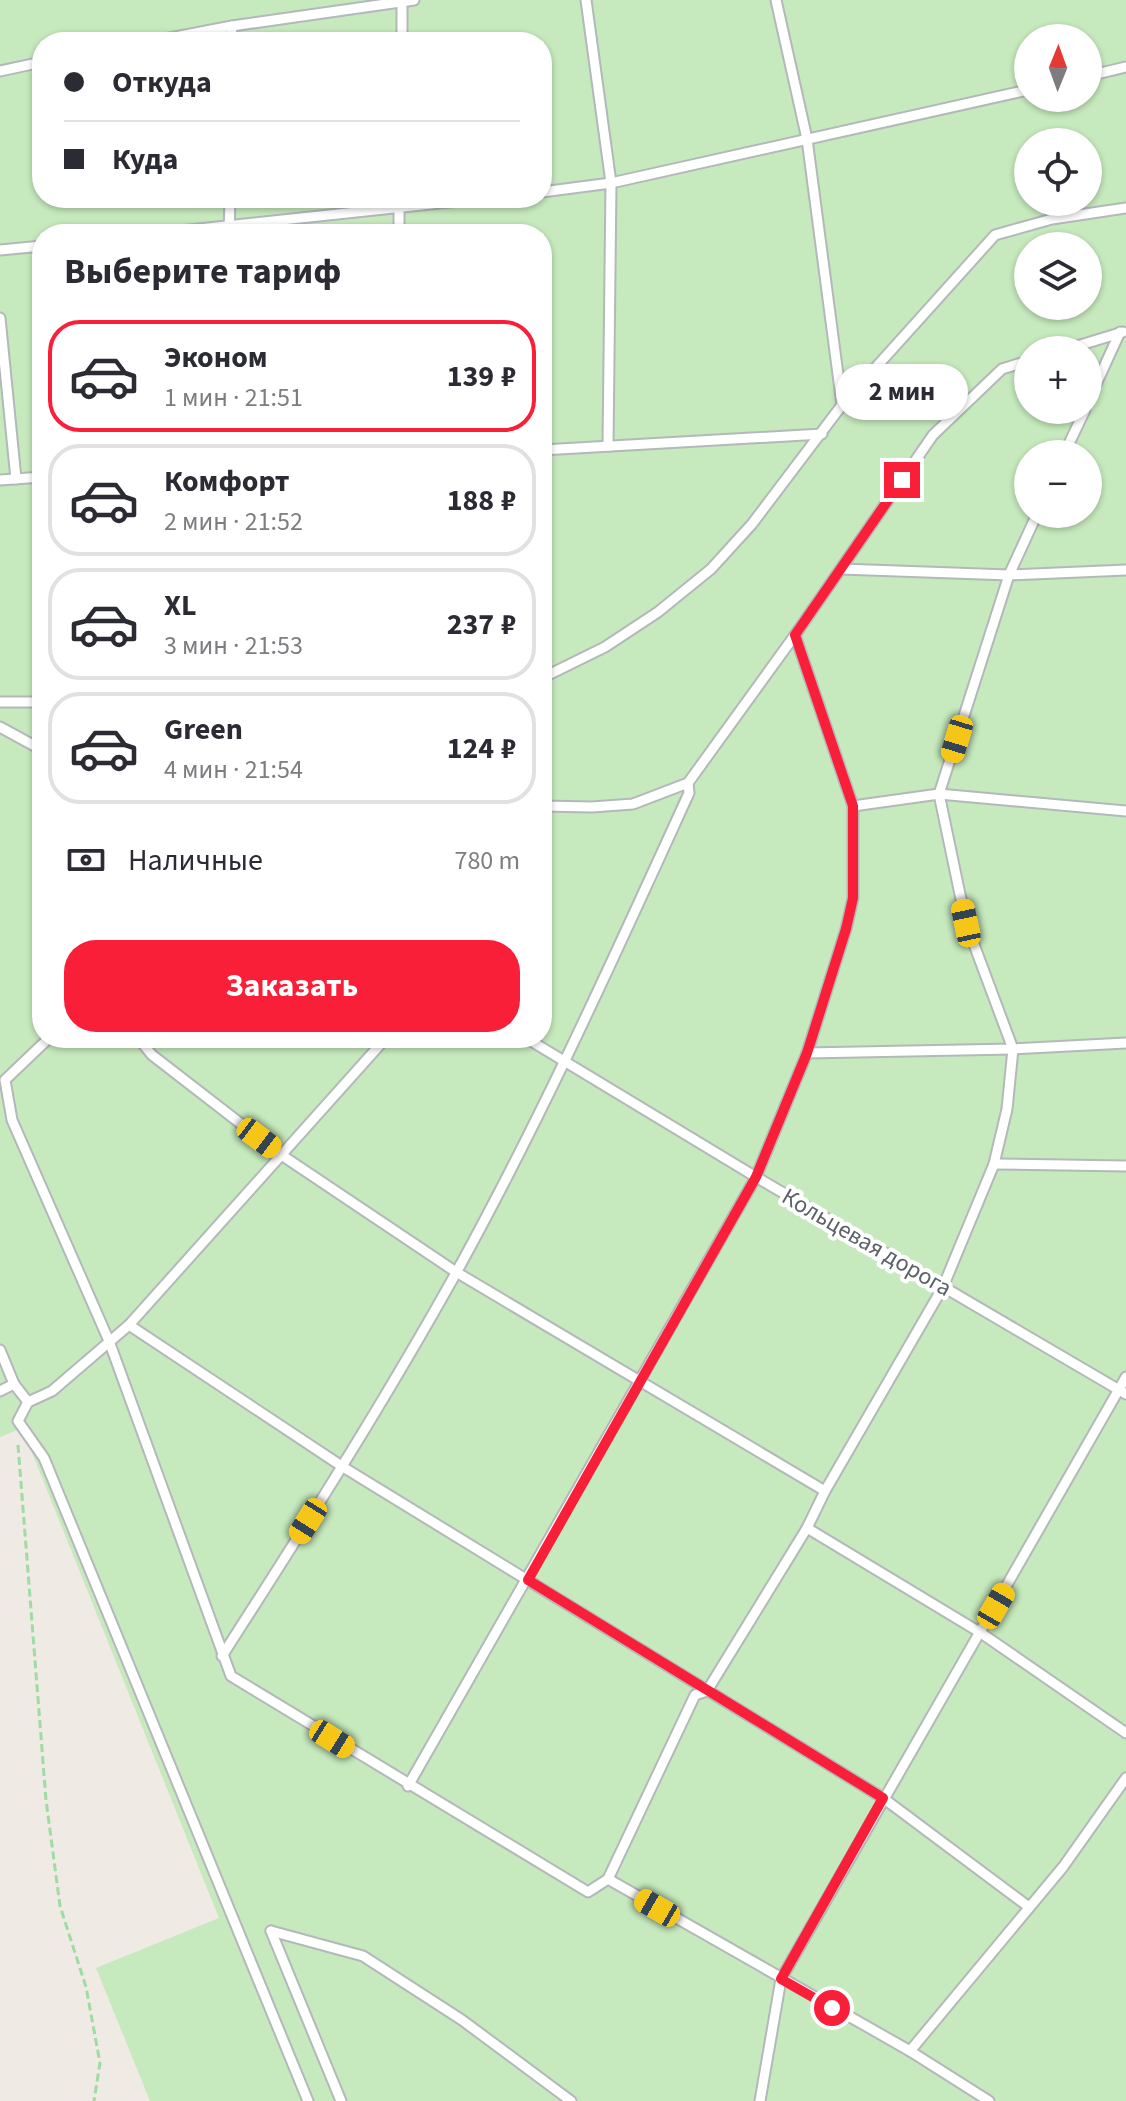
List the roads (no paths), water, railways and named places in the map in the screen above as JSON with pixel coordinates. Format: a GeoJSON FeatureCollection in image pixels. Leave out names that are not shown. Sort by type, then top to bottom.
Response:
{"type":"FeatureCollection","features":[{"type":"Feature","properties":{"kind":"lane"},"geometry":{"type":"LineString","coordinates":[[201,32],[414,0]]}},
{"type":"Feature","properties":{"kind":"lane"},"geometry":{"type":"LineString","coordinates":[[586,0],[611,183],[608,446]]}},
{"type":"Feature","properties":{"kind":"lane"},"geometry":{"type":"LineString","coordinates":[[776,0],[807,139],[842,405]]}},
{"type":"Feature","properties":{"kind":"lane"},"geometry":{"type":"LineString","coordinates":[[402,3],[402,32]]}},
{"type":"Feature","properties":{"kind":"lane"},"geometry":{"type":"LineString","coordinates":[[232,26],[232,32]]}},
{"type":"Feature","properties":{"kind":"lane"},"geometry":{"type":"LineString","coordinates":[[0,71],[32,64]]}},
{"type":"Feature","properties":{"kind":"lane"},"geometry":{"type":"LineString","coordinates":[[1102,73],[1126,67]]}},
{"type":"Feature","properties":{"kind":"lane"},"geometry":{"type":"LineString","coordinates":[[552,191],[611,183],[1014,93]]}},
{"type":"Feature","properties":{"kind":"lane"},"geometry":{"type":"LineString","coordinates":[[267,224],[368,208]]}},
{"type":"Feature","properties":{"kind":"lane"},"geometry":{"type":"LineString","coordinates":[[552,673],[618,638],[658,612],[711,569],[752,524],[842,405],[995,235],[1052,219],[1126,208]]}},
{"type":"Feature","properties":{"kind":"lane"},"geometry":{"type":"LineString","coordinates":[[0,250],[32,247]]}},
{"type":"Feature","properties":{"kind":"lane"},"geometry":{"type":"LineString","coordinates":[[0,318],[16,479]]}},
{"type":"Feature","properties":{"kind":"lane"},"geometry":{"type":"LineString","coordinates":[[1102,338],[1123,332]]}},
{"type":"Feature","properties":{"kind":"lane"},"geometry":{"type":"LineString","coordinates":[[1102,374],[1123,332]]}},
{"type":"Feature","properties":{"kind":"lane"},"geometry":{"type":"LineString","coordinates":[[552,806],[633,804],[688,783],[933,435],[1002,369],[1014,365]]}},
{"type":"Feature","properties":{"kind":"lane"},"geometry":{"type":"LineString","coordinates":[[552,449],[822,434]]}},
{"type":"Feature","properties":{"kind":"lane"},"geometry":{"type":"LineString","coordinates":[[0,480],[32,478]]}},
{"type":"Feature","properties":{"kind":"lane"},"geometry":{"type":"LineString","coordinates":[[39,1048],[5,1080],[12,1120],[109,1341],[231,1676],[408,1786],[588,1892],[608,1879],[695,1695],[707,1691],[807,1528],[825,1491],[943,1287],[994,1164],[1007,1109],[1013,1049],[966,923],[939,794],[1009,575],[1031,528]]}},
{"type":"Feature","properties":{"kind":"lane"},"geometry":{"type":"LineString","coordinates":[[841,569],[1009,575],[1126,570]]}},
{"type":"Feature","properties":{"kind":"lane"},"geometry":{"type":"LineString","coordinates":[[408,1786],[756,1177],[807,1053],[853,898],[853,806],[795,635]]}},
{"type":"Feature","properties":{"kind":"lane"},"geometry":{"type":"LineString","coordinates":[[0,702],[32,702]]}},
{"type":"Feature","properties":{"kind":"lane"},"geometry":{"type":"LineString","coordinates":[[0,727],[32,745]]}},
{"type":"Feature","properties":{"kind":"lane"},"geometry":{"type":"LineString","coordinates":[[222,1656],[343,1467],[456,1272],[565,1062],[689,793],[688,783]]}},
{"type":"Feature","properties":{"kind":"lane"},"geometry":{"type":"LineString","coordinates":[[853,806],[939,794],[1126,811]]}},
{"type":"Feature","properties":{"kind":"lane"},"geometry":{"type":"LineString","coordinates":[[807,1053],[1013,1049],[1126,1043]]}},
{"type":"Feature","properties":{"kind":"lane"},"geometry":{"type":"LineString","coordinates":[[146,1048],[280,1154],[456,1272],[825,1491]]}},
{"type":"Feature","properties":{"kind":"lane"},"geometry":{"type":"LineString","coordinates":[[308,2101],[44,1458],[18,1421],[28,1402],[52,1391],[129,1325],[377,1048]]}},
{"type":"Feature","properties":{"kind":"lane","name":"Кольцевая дорога"},"geometry":{"type":"LineString","coordinates":[[542,1048],[1122,1392]]}},
{"type":"Feature","properties":{"kind":"lane"},"geometry":{"type":"LineString","coordinates":[[994,1164],[1126,1166]]}},
{"type":"Feature","properties":{"kind":"lane"},"geometry":{"type":"LineString","coordinates":[[129,1325],[343,1467],[883,1798],[1029,1907]]}},
{"type":"Feature","properties":{"kind":"lane"},"geometry":{"type":"LineString","coordinates":[[0,1350],[14,1384],[28,1402]]}},
{"type":"Feature","properties":{"kind":"lane"},"geometry":{"type":"LineString","coordinates":[[760,2101],[781,1979],[883,1798],[1122,1392],[1126,1377]]}},
{"type":"Feature","properties":{"kind":"lane"},"geometry":{"type":"LineString","coordinates":[[0,1391],[14,1384]]}},
{"type":"Feature","properties":{"kind":"lane"},"geometry":{"type":"LineString","coordinates":[[807,1528],[981,1633],[1126,1733]]}},
{"type":"Feature","properties":{"kind":"lane"},"geometry":{"type":"LineString","coordinates":[[910,2051],[1063,1867],[1126,1778]]}},
{"type":"Feature","properties":{"kind":"lane"},"geometry":{"type":"LineString","coordinates":[[608,1879],[910,2051],[989,2101]]}},
{"type":"Feature","properties":{"kind":"lane"},"geometry":{"type":"LineString","coordinates":[[341,2101],[271,1931],[363,1956],[462,2020],[571,2101]]}}]}
